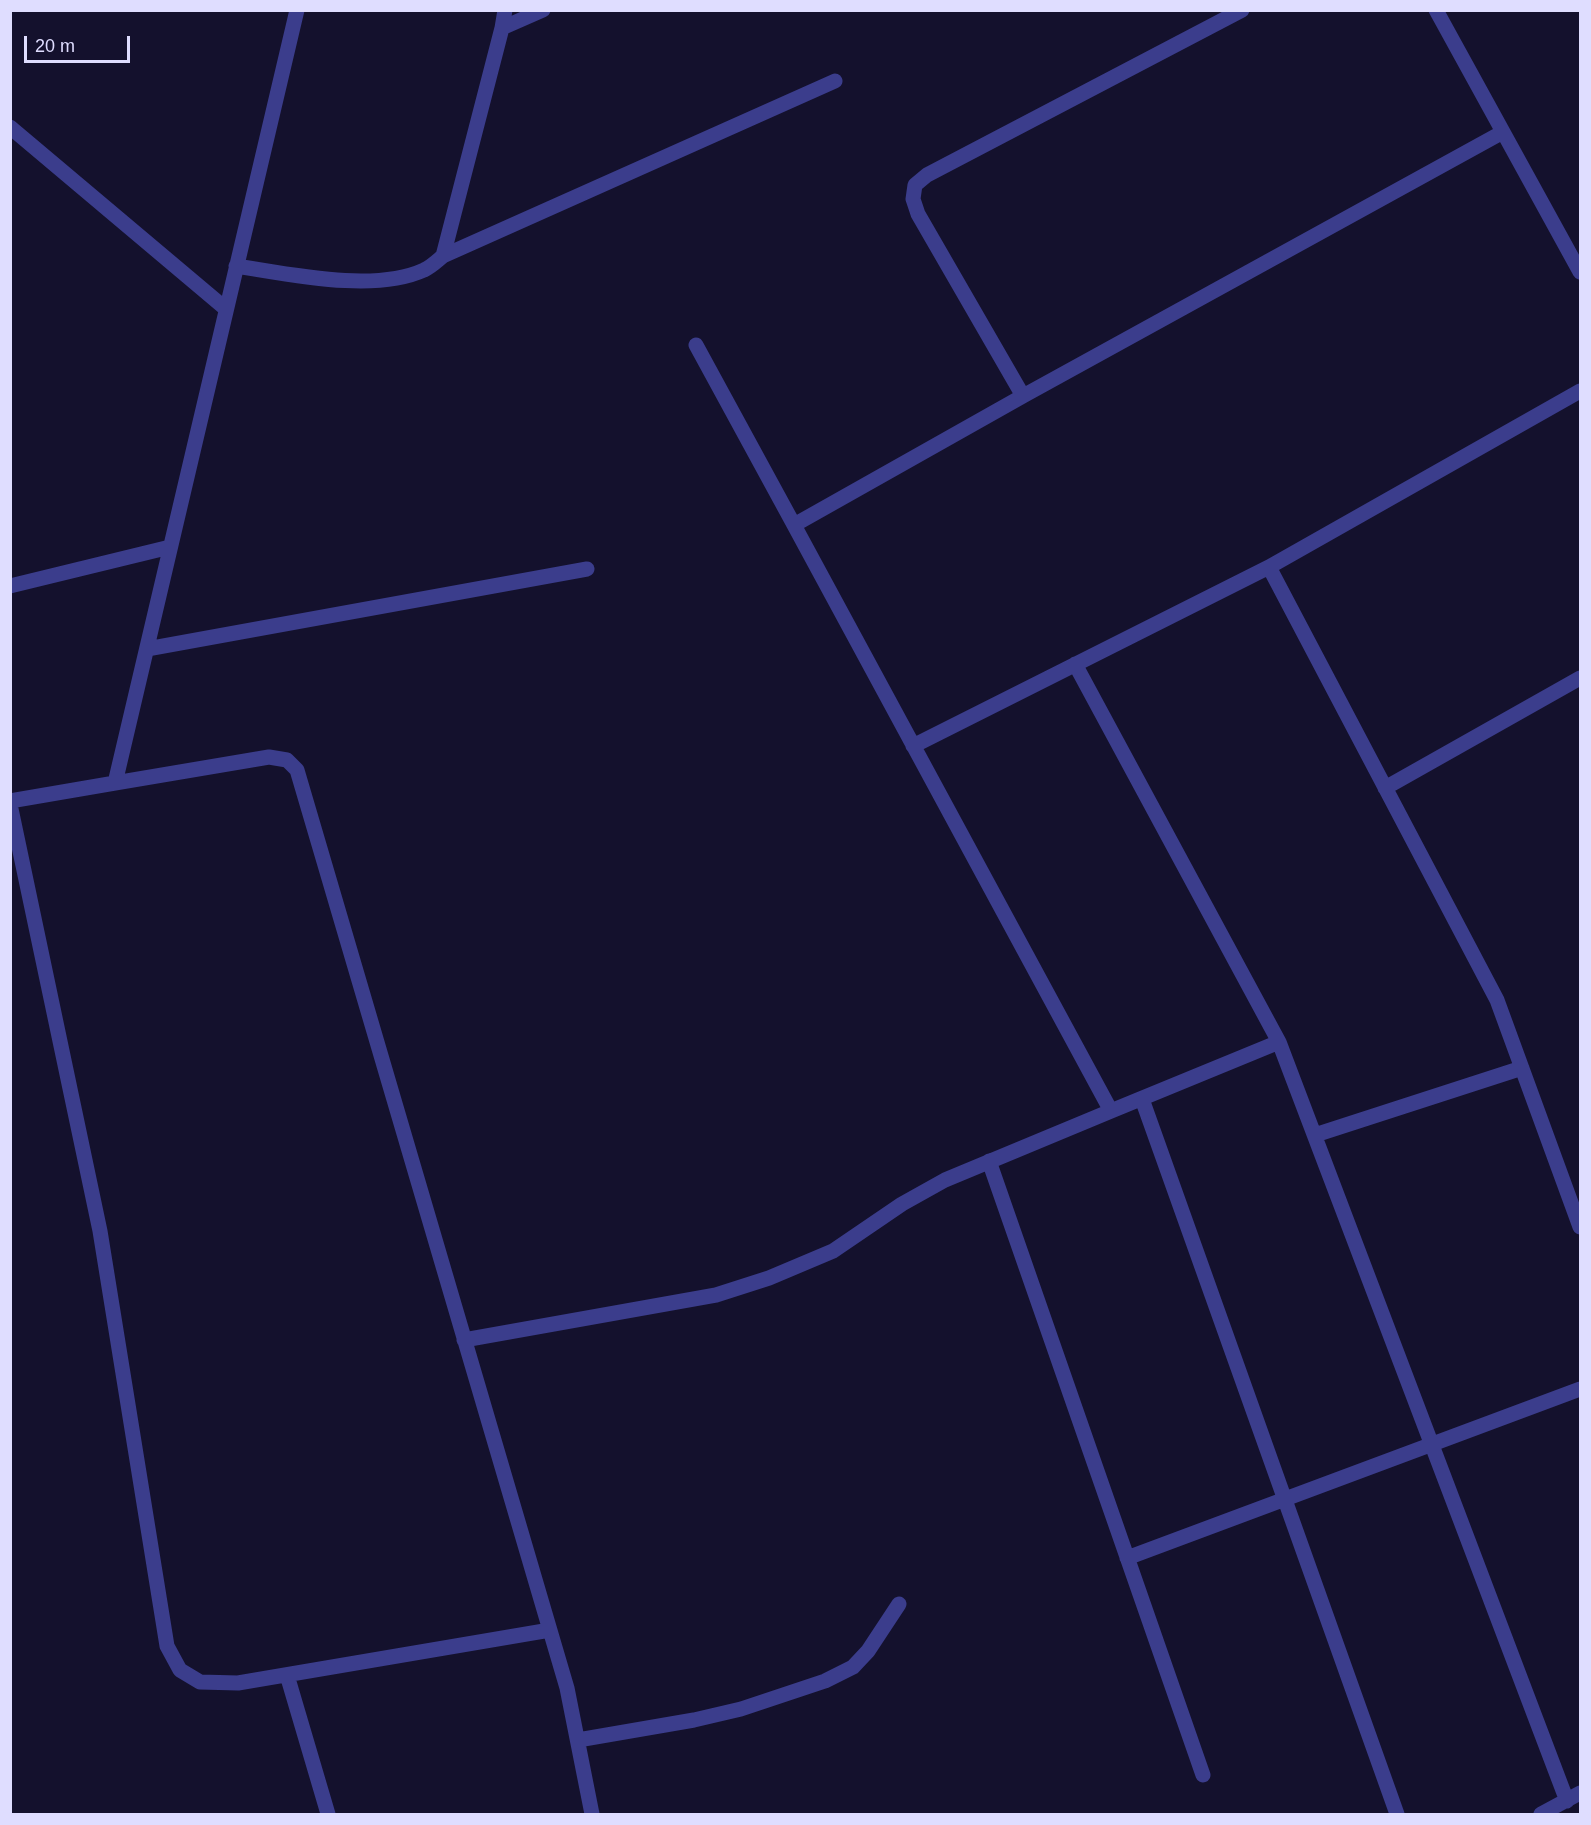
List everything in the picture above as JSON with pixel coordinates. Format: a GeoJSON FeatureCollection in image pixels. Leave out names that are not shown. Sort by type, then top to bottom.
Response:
{"type":"FeatureCollection","features":[{"type":"Feature","properties":{"kind":"street"},"geometry":{"type":"LineString","coordinates":[[115,783],[297,10]]}},
{"type":"Feature","properties":{"kind":"street"},"geometry":{"type":"LineString","coordinates":[[442,256],[505,10]]}},
{"type":"Feature","properties":{"kind":"street"},"geometry":{"type":"LineString","coordinates":[[502,28],[543,10]]}},
{"type":"Feature","properties":{"kind":"street"},"geometry":{"type":"LineString","coordinates":[[1023,396],[918,214],[913,199],[915,185],[927,175],[1242,10]]}},
{"type":"Feature","properties":{"kind":"street"},"geometry":{"type":"LineString","coordinates":[[1436,10],[1581,272]]}},
{"type":"Feature","properties":{"kind":"street"},"geometry":{"type":"LineString","coordinates":[[236,266],[347,281],[377,280],[426,270],[442,256],[836,81]]}},
{"type":"Feature","properties":{"kind":"street"},"geometry":{"type":"LineString","coordinates":[[10,127],[226,309]]}},
{"type":"Feature","properties":{"kind":"street"},"geometry":{"type":"LineString","coordinates":[[794,525],[1023,396],[1503,132]]}},
{"type":"Feature","properties":{"kind":"street"},"geometry":{"type":"LineString","coordinates":[[696,345],[1111,1111]]}},
{"type":"Feature","properties":{"kind":"street"},"geometry":{"type":"LineString","coordinates":[[914,746],[1269,567],[1581,391]]}},
{"type":"Feature","properties":{"kind":"street"},"geometry":{"type":"LineString","coordinates":[[10,586],[170,547]]}},
{"type":"Feature","properties":{"kind":"street"},"geometry":{"type":"LineString","coordinates":[[1269,567],[1497,1000],[1581,1227]]}},
{"type":"Feature","properties":{"kind":"street"},"geometry":{"type":"LineString","coordinates":[[147,649],[587,569]]}},
{"type":"Feature","properties":{"kind":"street"},"geometry":{"type":"LineString","coordinates":[[1075,664],[1279,1042],[1433,1444],[1574,1797],[1541,1815]]}},
{"type":"Feature","properties":{"kind":"street"},"geometry":{"type":"LineString","coordinates":[[1385,788],[1581,678]]}},
{"type":"Feature","properties":{"kind":"street"},"geometry":{"type":"LineString","coordinates":[[550,1630],[238,1683],[200,1682],[180,1670],[167,1646],[100,1231],[10,802],[269,757],[288,760],[297,770],[464,1340],[550,1630],[567,1688],[592,1815]]}},
{"type":"Feature","properties":{"kind":"street"},"geometry":{"type":"LineString","coordinates":[[464,1340],[716,1295],[769,1278],[833,1251],[910,1199],[945,1180],[1279,1042]]}},
{"type":"Feature","properties":{"kind":"street"},"geometry":{"type":"LineString","coordinates":[[1315,1135],[1522,1068]]}},
{"type":"Feature","properties":{"kind":"street"},"geometry":{"type":"LineString","coordinates":[[1142,1099],[1397,1815]]}},
{"type":"Feature","properties":{"kind":"street"},"geometry":{"type":"LineString","coordinates":[[989,1161],[1203,1774]]}},
{"type":"Feature","properties":{"kind":"street"},"geometry":{"type":"LineString","coordinates":[[1127,1558],[1581,1389]]}},
{"type":"Feature","properties":{"kind":"street"},"geometry":{"type":"LineString","coordinates":[[578,1740],[694,1720],[741,1709],[825,1681],[853,1667],[868,1651],[899,1604]]}},
{"type":"Feature","properties":{"kind":"street"},"geometry":{"type":"LineString","coordinates":[[287,1675],[328,1815]]}}]}
